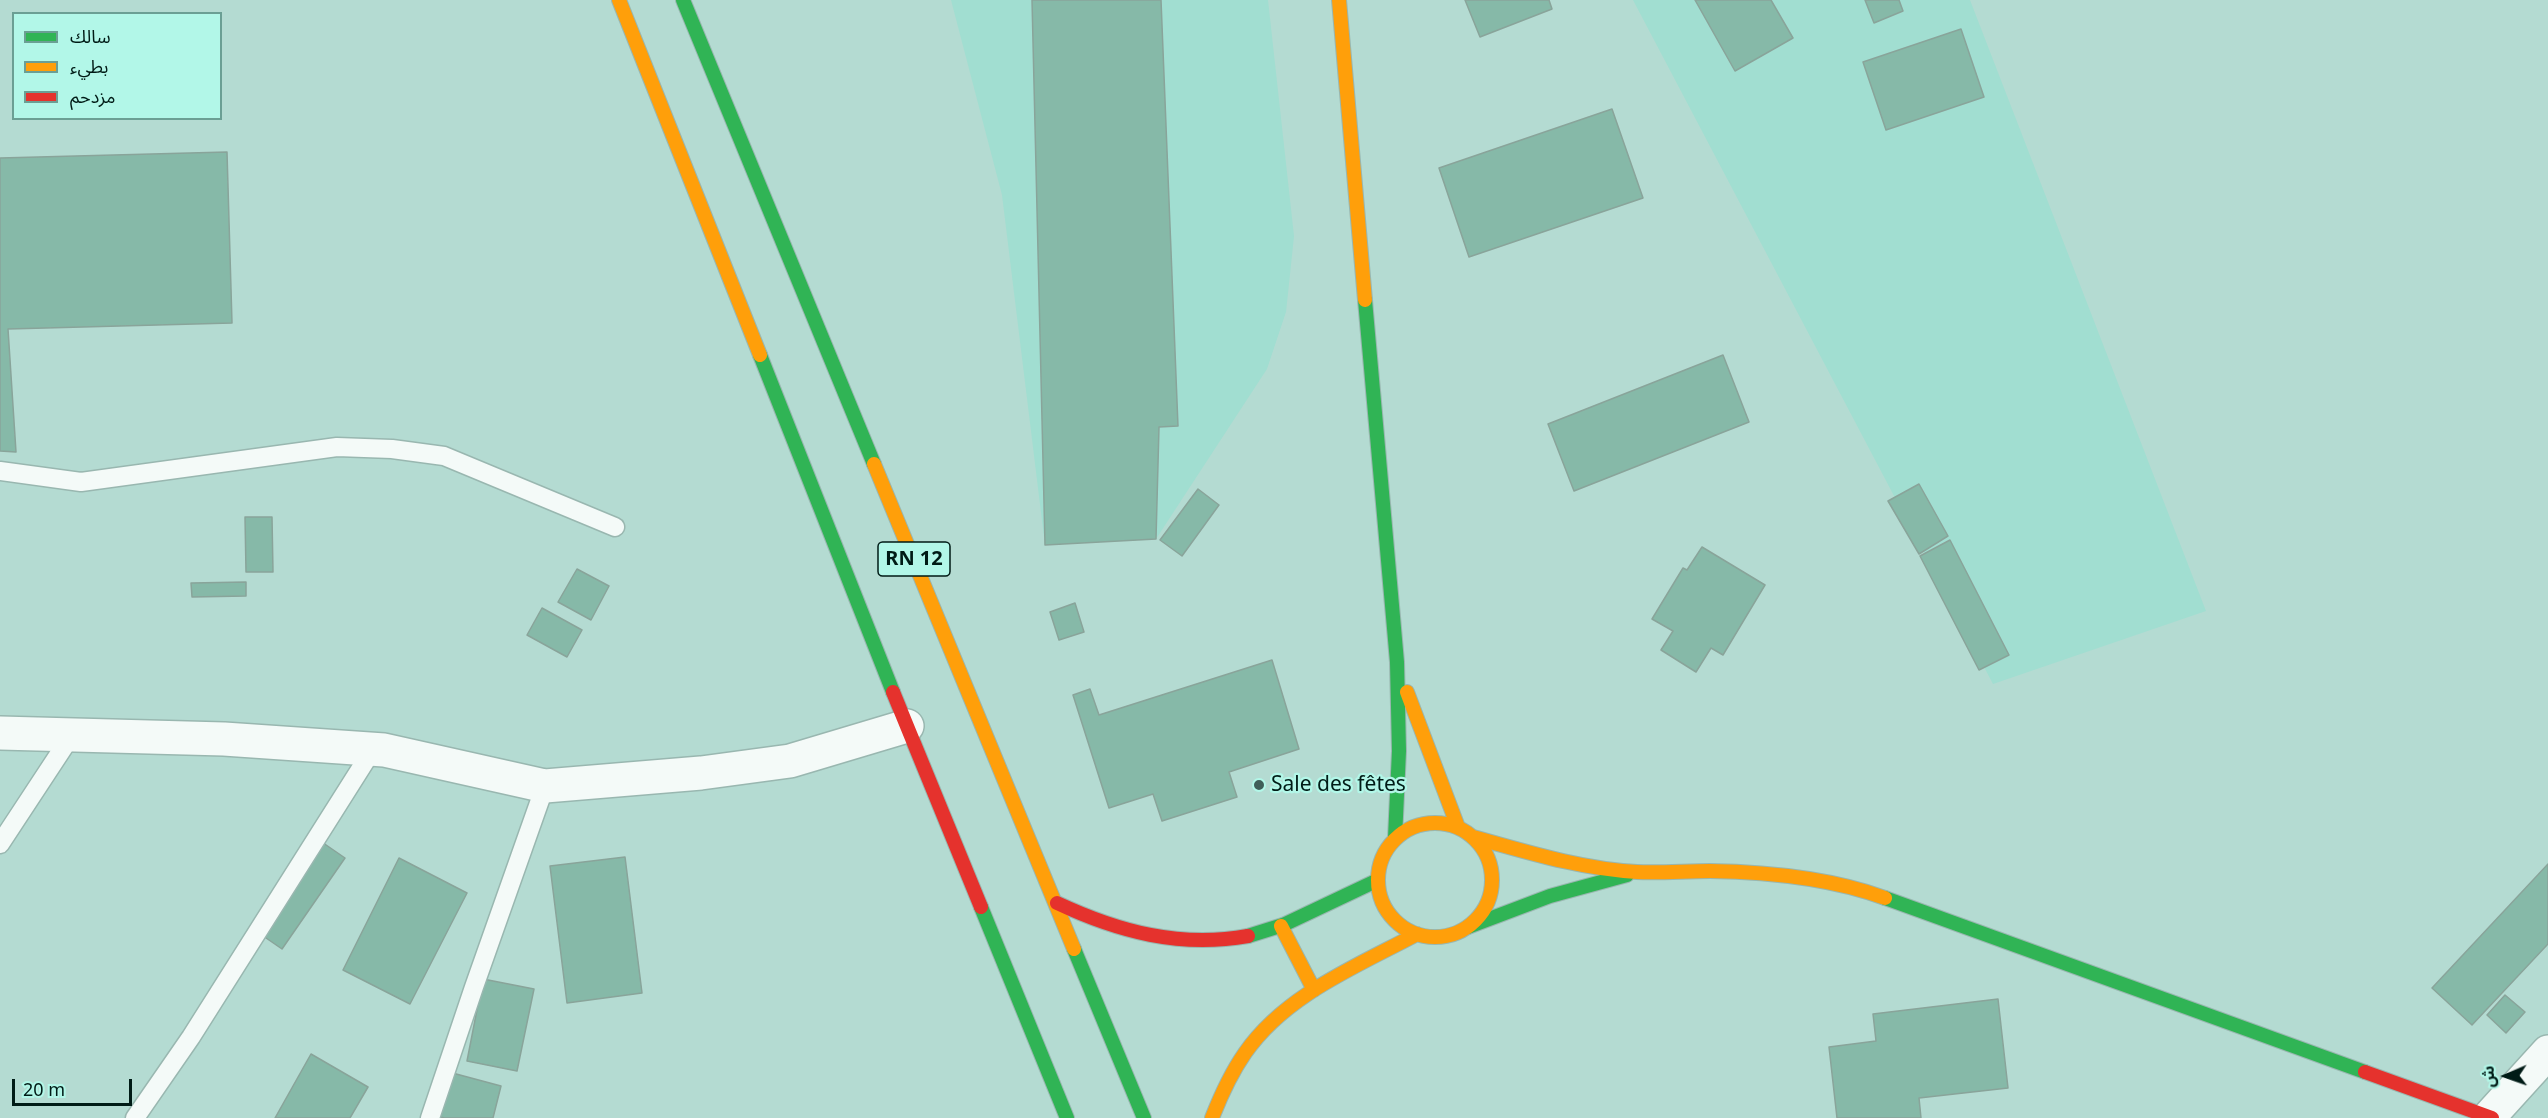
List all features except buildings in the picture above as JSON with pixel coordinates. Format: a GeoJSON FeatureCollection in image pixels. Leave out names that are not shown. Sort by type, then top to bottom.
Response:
{"type":"FeatureCollection","features":[{"type":"Feature","properties":{"kind":"main road","name":"RN 12"},"geometry":{"type":"LineString","coordinates":[[619,0],[907,726],[1066,1118]]}},
{"type":"Feature","properties":{"kind":"main road","name":"RN 12"},"geometry":{"type":"LineString","coordinates":[[683,0],[1144,1118]]}},
{"type":"Feature","properties":{"kind":"main road"},"geometry":{"type":"LineString","coordinates":[[1339,0],[1396,662],[1399,751],[1395,838]]}},
{"type":"Feature","properties":{"kind":"main road"},"geometry":{"type":"LineString","coordinates":[[1396,662],[1425,746],[1458,827]]}},
{"type":"Feature","properties":{"kind":"main road"},"geometry":{"type":"LineString","coordinates":[[1465,928],[1483,909],[1492,884],[1491,867],[1484,850],[1473,837],[1458,827],[1442,823],[1425,823],[1395,838],[1386,850],[1380,865],[1378,880],[1381,897],[1389,913],[1402,926],[1418,934],[1434,937],[1450,935],[1550,896],[1637,872]]}},
{"type":"Feature","properties":{"kind":"main road"},"geometry":{"type":"LineString","coordinates":[[1473,837],[1554,858],[1637,872],[1712,871],[1760,874],[1809,879],[1869,892],[2490,1118]]}},
{"type":"Feature","properties":{"kind":"main road"},"geometry":{"type":"LineString","coordinates":[[1057,903],[1092,921],[1128,933],[1167,940],[1205,941],[1244,936],[1281,926],[1378,880]]}},
{"type":"Feature","properties":{"kind":"main road"},"geometry":{"type":"LineString","coordinates":[[1281,926],[1314,990]]}},
{"type":"Feature","properties":{"kind":"main road"},"geometry":{"type":"LineString","coordinates":[[1212,1118],[1219,1096],[1243,1053],[1279,1014],[1314,990],[1418,934]]}},
{"type":"Feature","properties":{"kind":"street"},"geometry":{"type":"LineString","coordinates":[[0,733],[73,733],[224,739],[373,749],[545,786],[701,773],[790,761],[907,726]]}},
{"type":"Feature","properties":{"kind":"street"},"geometry":{"type":"LineString","coordinates":[[2490,1118],[2548,1052]]}},
{"type":"Feature","properties":{"kind":"lane"},"geometry":{"type":"LineString","coordinates":[[0,471],[81,482],[337,447],[392,449],[444,456],[615,526]]}},
{"type":"Feature","properties":{"kind":"lane"},"geometry":{"type":"LineString","coordinates":[[0,844],[73,733]]}},
{"type":"Feature","properties":{"kind":"lane"},"geometry":{"type":"LineString","coordinates":[[135,1118],[191,1037],[373,749]]}},
{"type":"Feature","properties":{"kind":"lane"},"geometry":{"type":"LineString","coordinates":[[430,1118],[545,786]]}},
{"type":"Feature","properties":{"kind":"shaded area"},"geometry":{"type":"Polygon","coordinates":[[[951,0],[1268,0],[1294,236],[1286,312],[1267,369],[1156,539],[1045,545],[1002,195],[951,0]]]}},
{"type":"Feature","properties":{"kind":"shaded area"},"geometry":{"type":"Polygon","coordinates":[[[1633,0],[1970,0],[2206,611],[1993,684],[1633,0]]]}},
{"type":"Feature","properties":{"kind":"traffic: fast"},"geometry":{"type":"LineString","coordinates":[[683,0],[874,464]]}},
{"type":"Feature","properties":{"kind":"traffic: fast"},"geometry":{"type":"LineString","coordinates":[[1365,300],[1397,662],[1399,751],[1395,838]]}},
{"type":"Feature","properties":{"kind":"traffic: fast"},"geometry":{"type":"LineString","coordinates":[[760,355],[893,692]]}},
{"type":"Feature","properties":{"kind":"traffic: fast"},"geometry":{"type":"LineString","coordinates":[[1468,927],[1550,896],[1627,875]]}},
{"type":"Feature","properties":{"kind":"traffic: fast"},"geometry":{"type":"LineString","coordinates":[[1248,936],[1283,925],[1378,880]]}},
{"type":"Feature","properties":{"kind":"traffic: fast"},"geometry":{"type":"LineString","coordinates":[[1885,898],[2365,1072]]}},
{"type":"Feature","properties":{"kind":"traffic: fast"},"geometry":{"type":"LineString","coordinates":[[981,907],[1067,1118]]}},
{"type":"Feature","properties":{"kind":"traffic: fast"},"geometry":{"type":"LineString","coordinates":[[1074,949],[1144,1118]]}},
{"type":"Feature","properties":{"kind":"traffic: slow"},"geometry":{"type":"LineString","coordinates":[[619,0],[760,355]]}},
{"type":"Feature","properties":{"kind":"traffic: slow"},"geometry":{"type":"LineString","coordinates":[[1339,0],[1365,300]]}},
{"type":"Feature","properties":{"kind":"traffic: slow"},"geometry":{"type":"LineString","coordinates":[[874,464],[1074,949]]}},
{"type":"Feature","properties":{"kind":"traffic: slow"},"geometry":{"type":"LineString","coordinates":[[1407,692],[1458,827]]}},
{"type":"Feature","properties":{"kind":"traffic: slow"},"geometry":{"type":"LineString","coordinates":[[1435,823],[1457,828],[1475,840],[1487,858],[1492,880],[1487,902],[1475,920],[1457,932],[1435,937],[1413,932],[1395,920],[1383,902],[1378,880],[1383,858],[1395,840],[1413,828],[1435,823]]}},
{"type":"Feature","properties":{"kind":"traffic: slow"},"geometry":{"type":"LineString","coordinates":[[1473,837],[1554,859],[1595,867],[1637,872],[1710,871],[1799,877],[1843,885],[1885,898]]}},
{"type":"Feature","properties":{"kind":"traffic: slow"},"geometry":{"type":"LineString","coordinates":[[1281,926],[1314,990]]}},
{"type":"Feature","properties":{"kind":"traffic: slow"},"geometry":{"type":"LineString","coordinates":[[1212,1118],[1227,1084],[1245,1053],[1280,1014],[1301,998],[1347,970],[1417,934]]}},
{"type":"Feature","properties":{"kind":"traffic: jam"},"geometry":{"type":"LineString","coordinates":[[893,692],[981,907]]}},
{"type":"Feature","properties":{"kind":"traffic: jam"},"geometry":{"type":"LineString","coordinates":[[1057,903],[1103,922],[1150,935],[1198,940],[1248,936]]}},
{"type":"Feature","properties":{"kind":"traffic: jam"},"geometry":{"type":"LineString","coordinates":[[2365,1072],[2492,1118]]}},
{"type":"Feature","properties":{"kind":"place","name":"Sale des fêtes"},"geometry":{"type":"Point","coordinates":[1259,785]}}]}
